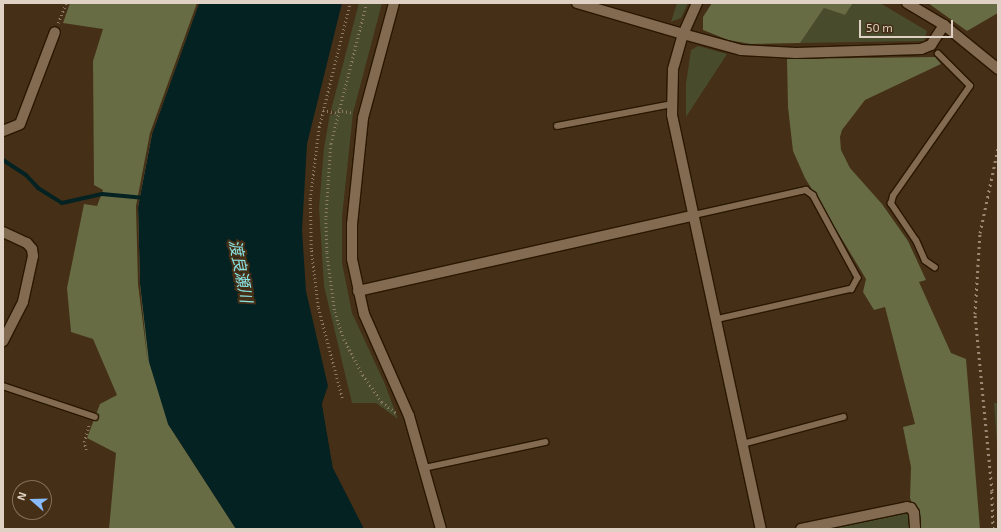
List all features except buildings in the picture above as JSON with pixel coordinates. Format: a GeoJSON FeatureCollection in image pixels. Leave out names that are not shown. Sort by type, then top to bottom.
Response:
{"type":"FeatureCollection","features":[{"type":"Feature","properties":{"kind":"street"},"geometry":{"type":"LineString","coordinates":[[394,3],[364,118],[359,145],[351,246],[358,291],[371,332],[409,416],[441,529]]}},
{"type":"Feature","properties":{"kind":"street"},"geometry":{"type":"LineString","coordinates":[[577,3],[741,50],[796,53],[921,49],[931,45],[944,25]]}},
{"type":"Feature","properties":{"kind":"street"},"geometry":{"type":"LineString","coordinates":[[697,3],[683,34],[673,70],[672,104],[694,215],[761,529]]}},
{"type":"Feature","properties":{"kind":"street"},"geometry":{"type":"LineString","coordinates":[[907,3],[944,25],[998,69]]}},
{"type":"Feature","properties":{"kind":"street"},"geometry":{"type":"LineString","coordinates":[[3,131],[17,127],[20,124],[55,32]]}},
{"type":"Feature","properties":{"kind":"street"},"geometry":{"type":"LineString","coordinates":[[358,291],[694,215]]}},
{"type":"Feature","properties":{"kind":"street"},"geometry":{"type":"LineString","coordinates":[[3,232],[27,243],[32,249],[33,256],[25,295],[3,341]]}},
{"type":"Feature","properties":{"kind":"street"},"geometry":{"type":"LineString","coordinates":[[801,529],[908,507],[912,508],[914,513],[915,529]]}},
{"type":"Feature","properties":{"kind":"lane"},"geometry":{"type":"LineString","coordinates":[[935,268],[925,261],[916,241],[891,204],[893,196],[970,86],[938,54]]}},
{"type":"Feature","properties":{"kind":"lane"},"geometry":{"type":"LineString","coordinates":[[557,126],[672,104]]}},
{"type":"Feature","properties":{"kind":"lane"},"geometry":{"type":"LineString","coordinates":[[694,215],[806,190],[813,195],[858,278],[852,289],[716,320]]}},
{"type":"Feature","properties":{"kind":"lane"},"geometry":{"type":"LineString","coordinates":[[3,386],[93,417]]}},
{"type":"Feature","properties":{"kind":"lane"},"geometry":{"type":"LineString","coordinates":[[743,444],[843,417]]}},
{"type":"Feature","properties":{"kind":"lane"},"geometry":{"type":"LineString","coordinates":[[424,468],[545,442]]}},
{"type":"Feature","properties":{"kind":"path"},"geometry":{"type":"LineString","coordinates":[[55,32],[66,3]]}},
{"type":"Feature","properties":{"kind":"path"},"geometry":{"type":"LineString","coordinates":[[342,398],[324,338],[312,256],[311,176],[322,110],[350,3]]}},
{"type":"Feature","properties":{"kind":"path"},"geometry":{"type":"LineString","coordinates":[[322,110],[355,114]]}},
{"type":"Feature","properties":{"kind":"path"},"geometry":{"type":"LineString","coordinates":[[86,450],[84,442],[93,417]]}},
{"type":"Feature","properties":{"kind":"green space"},"geometry":{"type":"Polygon","coordinates":[[[70,3],[199,3],[152,134],[168,424],[236,529],[109,529],[116,453],[87,438],[100,404],[117,395],[93,339],[71,332],[67,288],[84,204],[97,206],[103,190],[94,185],[93,61],[103,29],[63,23],[70,3]]]}},
{"type":"Feature","properties":{"kind":"green space"},"geometry":{"type":"Polygon","coordinates":[[[359,3],[382,3],[353,113],[342,217],[342,263],[352,313],[384,382],[398,419],[376,403],[352,403],[324,286],[319,208],[324,148],[330,114],[333,115],[334,111],[331,110],[359,3]]]}},
{"type":"Feature","properties":{"kind":"green space"},"geometry":{"type":"Polygon","coordinates":[[[677,3],[688,3],[681,18],[671,22],[677,3]]]}},
{"type":"Feature","properties":{"kind":"green space"},"geometry":{"type":"Polygon","coordinates":[[[712,3],[853,3],[845,15],[824,8],[800,43],[751,44],[728,40],[703,30],[703,17],[712,3]]]}},
{"type":"Feature","properties":{"kind":"green space"},"geometry":{"type":"Polygon","coordinates":[[[853,3],[880,3],[927,31],[924,41],[800,43],[824,8],[845,15],[853,3]]]}},
{"type":"Feature","properties":{"kind":"green space"},"geometry":{"type":"Polygon","coordinates":[[[928,3],[998,3],[998,13],[967,31],[928,3]]]}},
{"type":"Feature","properties":{"kind":"green space"},"geometry":{"type":"Polygon","coordinates":[[[698,46],[727,54],[686,117],[686,84],[691,50],[698,46]]]}},
{"type":"Feature","properties":{"kind":"green space"},"geometry":{"type":"Polygon","coordinates":[[[935,57],[941,64],[865,100],[842,130],[840,137],[841,150],[850,168],[882,204],[908,241],[926,280],[919,282],[951,353],[966,359],[980,529],[921,529],[910,498],[911,467],[903,427],[915,424],[885,307],[874,310],[863,292],[866,279],[805,178],[793,151],[788,107],[787,59],[935,57]]]}},
{"type":"Feature","properties":{"kind":"green space"},"geometry":{"type":"Polygon","coordinates":[[[994,403],[998,403],[998,457],[994,403]]]}},
{"type":"Feature","properties":{"kind":"green space"},"geometry":{"type":"Polygon","coordinates":[[[906,512],[909,515],[911,529],[829,529],[906,512]]]}},
{"type":"Feature","properties":{"kind":"water","name":"渡良瀬川"},"geometry":{"type":"Polygon","coordinates":[[[199,3],[342,3],[307,144],[302,230],[306,291],[328,386],[322,404],[333,468],[364,529],[236,529],[168,424],[149,362],[140,284],[138,207],[152,134],[199,3]]]}},
{"type":"Feature","properties":{"kind":"pier"},"geometry":{"type":"Polygon","coordinates":[[[197,3],[199,3],[152,134],[138,207],[140,284],[148,364],[138,284],[136,206],[150,133],[197,3]]]}},
{"type":"Feature","properties":{"kind":"pier"},"geometry":{"type":"Polygon","coordinates":[[[328,386],[324,404],[335,467],[366,529],[333,468],[322,404],[328,386]]]}},
{"type":"Feature","properties":{"kind":"waterway"},"geometry":{"type":"LineString","coordinates":[[3,160],[26,175],[38,188],[62,203],[102,194],[145,198]]}},
{"type":"Feature","properties":{"kind":"railway"},"geometry":{"type":"LineString","coordinates":[[993,529],[992,491],[975,314],[980,233],[998,148]]}}]}
